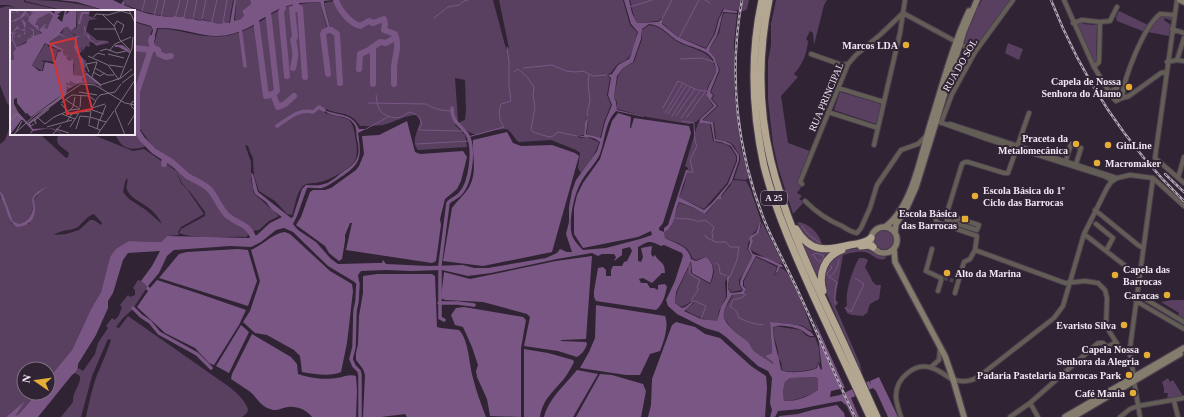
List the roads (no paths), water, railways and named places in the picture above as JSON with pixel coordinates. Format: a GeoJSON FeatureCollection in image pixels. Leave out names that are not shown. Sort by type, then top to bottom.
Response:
{"type":"FeatureCollection","features":[{"type":"Feature","properties":{"kind":"highway","name":"A 25"},"geometry":{"type":"LineString","coordinates":[[762,0],[758,16],[754,49],[753,79],[755,110],[765,167],[784,226],[795,254],[866,399],[877,417]]}},
{"type":"Feature","properties":{"kind":"highway","name":"A 25"},"geometry":{"type":"LineString","coordinates":[[769,0],[761,50],[760,80],[761,109],[771,165],[787,215],[807,264],[827,306],[857,380]]}},
{"type":"Feature","properties":{"kind":"highway"},"geometry":{"type":"LineString","coordinates":[[787,215],[802,238],[811,246],[817,248],[826,250],[836,249],[864,242],[871,238]]}},
{"type":"Feature","properties":{"kind":"highway"},"geometry":{"type":"LineString","coordinates":[[827,306],[821,280],[823,269],[829,258],[845,249],[865,245],[873,247]]}},
{"type":"Feature","properties":{"kind":"highway","name":"A 25"},"geometry":{"type":"LineString","coordinates":[[866,399],[870,417]]}},
{"type":"Feature","properties":{"kind":"street"},"geometry":{"type":"LineString","coordinates":[[874,145],[900,33],[906,0]]}},
{"type":"Feature","properties":{"kind":"street"},"geometry":{"type":"LineString","coordinates":[[964,417],[940,346],[896,262],[894,249],[897,242],[895,232],[896,224],[907,207],[916,188],[958,43],[974,0]]}},
{"type":"Feature","properties":{"kind":"street"},"geometry":{"type":"LineString","coordinates":[[958,43],[977,0]]}},
{"type":"Feature","properties":{"kind":"street","name":"RUA DO SOL"},"geometry":{"type":"LineString","coordinates":[[936,121],[975,52],[1013,0]]}},
{"type":"Feature","properties":{"kind":"street"},"geometry":{"type":"LineString","coordinates":[[1064,0],[1094,67],[1116,101],[1129,96],[1161,73],[1166,72]]}},
{"type":"Feature","properties":{"kind":"street"},"geometry":{"type":"LineString","coordinates":[[1177,0],[1155,158],[1184,183]]}},
{"type":"Feature","properties":{"kind":"street"},"geometry":{"type":"LineString","coordinates":[[1180,0],[1184,2]]}},
{"type":"Feature","properties":{"kind":"street"},"geometry":{"type":"LineString","coordinates":[[1073,23],[1082,20],[1100,22],[1110,21],[1117,7]]}},
{"type":"Feature","properties":{"kind":"street"},"geometry":{"type":"LineString","coordinates":[[903,13],[975,52]]}},
{"type":"Feature","properties":{"kind":"street","name":"RUA PRINCIPAL"},"geometry":{"type":"LineString","coordinates":[[802,184],[800,182],[848,64],[903,13]]}},
{"type":"Feature","properties":{"kind":"street"},"geometry":{"type":"LineString","coordinates":[[1122,98],[1132,64],[1144,35],[1160,14],[1174,15]]}},
{"type":"Feature","properties":{"kind":"street"},"geometry":{"type":"LineString","coordinates":[[1094,67],[1099,62],[1100,22]]}},
{"type":"Feature","properties":{"kind":"street"},"geometry":{"type":"LineString","coordinates":[[1172,29],[1184,33]]}},
{"type":"Feature","properties":{"kind":"street"},"geometry":{"type":"LineString","coordinates":[[1177,60],[1184,38]]}},
{"type":"Feature","properties":{"kind":"street"},"geometry":{"type":"LineString","coordinates":[[810,54],[842,65],[848,64]]}},
{"type":"Feature","properties":{"kind":"street"},"geometry":{"type":"LineString","coordinates":[[1168,62],[1177,60],[1184,62]]}},
{"type":"Feature","properties":{"kind":"street"},"geometry":{"type":"LineString","coordinates":[[838,88],[884,102]]}},
{"type":"Feature","properties":{"kind":"street"},"geometry":{"type":"LineString","coordinates":[[1109,92],[1117,88]]}},
{"type":"Feature","properties":{"kind":"street"},"geometry":{"type":"LineString","coordinates":[[828,112],[878,128]]}},
{"type":"Feature","properties":{"kind":"street"},"geometry":{"type":"LineString","coordinates":[[955,293],[956,282],[964,262],[970,259],[974,250],[977,236],[954,225],[947,220],[946,216],[962,164],[964,162],[968,162],[1008,173],[1018,147],[1028,113]]}},
{"type":"Feature","properties":{"kind":"street"},"geometry":{"type":"LineString","coordinates":[[805,201],[817,213],[828,220],[856,233],[870,208],[878,185],[901,150],[918,144],[927,135],[936,121]]}},
{"type":"Feature","properties":{"kind":"street"},"geometry":{"type":"LineString","coordinates":[[936,121],[945,122],[1104,176],[1110,179],[1111,182]]}},
{"type":"Feature","properties":{"kind":"street"},"geometry":{"type":"LineString","coordinates":[[894,249],[886,253],[878,252],[870,242],[871,238],[876,229],[885,227],[895,218],[911,187],[927,135]]}},
{"type":"Feature","properties":{"kind":"street"},"geometry":{"type":"LineString","coordinates":[[1066,160],[1071,144],[1081,148],[1076,164]]}},
{"type":"Feature","properties":{"kind":"street"},"geometry":{"type":"LineString","coordinates":[[1018,147],[1066,160],[1117,178]]}},
{"type":"Feature","properties":{"kind":"street"},"geometry":{"type":"LineString","coordinates":[[1178,178],[1184,158]]}},
{"type":"Feature","properties":{"kind":"street"},"geometry":{"type":"LineString","coordinates":[[901,417],[896,395],[901,379],[907,372],[924,366],[931,367],[957,381],[977,378],[1054,318],[1062,306],[1084,234],[1095,210],[1111,182],[1117,178],[1130,175],[1153,178],[1184,206]]}},
{"type":"Feature","properties":{"kind":"street"},"geometry":{"type":"LineString","coordinates":[[1140,417],[1130,354],[1153,178]]}},
{"type":"Feature","properties":{"kind":"street"},"geometry":{"type":"LineString","coordinates":[[1095,210],[1143,248]]}},
{"type":"Feature","properties":{"kind":"street"},"geometry":{"type":"LineString","coordinates":[[936,212],[936,222],[977,230],[978,225],[957,218],[954,225]]}},
{"type":"Feature","properties":{"kind":"street"},"geometry":{"type":"LineString","coordinates":[[1096,224],[1113,238],[1106,251]]}},
{"type":"Feature","properties":{"kind":"street"},"geometry":{"type":"LineString","coordinates":[[885,227],[895,232]]}},
{"type":"Feature","properties":{"kind":"street"},"geometry":{"type":"LineString","coordinates":[[1084,234],[1132,271],[1140,273]]}},
{"type":"Feature","properties":{"kind":"street"},"geometry":{"type":"LineString","coordinates":[[932,250],[926,271],[942,278],[938,291]]}},
{"type":"Feature","properties":{"kind":"street"},"geometry":{"type":"LineString","coordinates":[[974,250],[1065,282],[1098,283],[1105,290],[1107,298],[1106,326],[1119,348],[1130,354]]}},
{"type":"Feature","properties":{"kind":"street"},"geometry":{"type":"LineString","coordinates":[[886,253],[896,262]]}},
{"type":"Feature","properties":{"kind":"street"},"geometry":{"type":"LineString","coordinates":[[1137,294],[1184,322]]}},
{"type":"Feature","properties":{"kind":"street"},"geometry":{"type":"LineString","coordinates":[[1136,301],[1184,329]]}},
{"type":"Feature","properties":{"kind":"street"},"geometry":{"type":"LineString","coordinates":[[1010,417],[1030,403],[1098,343],[1103,343],[1106,347],[1116,342]]}},
{"type":"Feature","properties":{"kind":"street"},"geometry":{"type":"LineString","coordinates":[[931,367],[940,360],[940,346]]}},
{"type":"Feature","properties":{"kind":"street"},"geometry":{"type":"LineString","coordinates":[[1065,417],[1098,400],[1170,358],[1184,348]]}},
{"type":"Feature","properties":{"kind":"street"},"geometry":{"type":"LineString","coordinates":[[1170,358],[1184,352]]}},
{"type":"Feature","properties":{"kind":"street"},"geometry":{"type":"LineString","coordinates":[[1120,417],[1130,409],[1138,406],[1174,401],[1184,398]]}},
{"type":"Feature","properties":{"kind":"street"},"geometry":{"type":"LineString","coordinates":[[1174,401],[1178,417]]}},
{"type":"Feature","properties":{"kind":"street"},"geometry":{"type":"LineString","coordinates":[[1030,403],[1038,417]]}},
{"type":"Feature","properties":{"kind":"street"},"geometry":{"type":"LineString","coordinates":[[1073,417],[1083,414],[1091,404]]}},
{"type":"Feature","properties":{"kind":"waterway"},"geometry":{"type":"LineString","coordinates":[[142,11],[145,0]]}},
{"type":"Feature","properties":{"kind":"waterway"},"geometry":{"type":"LineString","coordinates":[[154,15],[158,0]]}},
{"type":"Feature","properties":{"kind":"waterway"},"geometry":{"type":"LineString","coordinates":[[161,17],[165,0]]}},
{"type":"Feature","properties":{"kind":"waterway"},"geometry":{"type":"LineString","coordinates":[[176,15],[180,0]]}},
{"type":"Feature","properties":{"kind":"waterway"},"geometry":{"type":"LineString","coordinates":[[184,17],[188,0]]}},
{"type":"Feature","properties":{"kind":"waterway"},"geometry":{"type":"LineString","coordinates":[[193,19],[197,0]]}},
{"type":"Feature","properties":{"kind":"waterway"},"geometry":{"type":"LineString","coordinates":[[202,19],[206,0]]}},
{"type":"Feature","properties":{"kind":"waterway"},"geometry":{"type":"LineString","coordinates":[[212,21],[217,0]]}},
{"type":"Feature","properties":{"kind":"waterway"},"geometry":{"type":"LineString","coordinates":[[223,23],[227,0]]}},
{"type":"Feature","properties":{"kind":"waterway"},"geometry":{"type":"LineString","coordinates":[[293,68],[295,60],[293,40],[295,37],[292,9],[296,9],[296,0]]}},
{"type":"Feature","properties":{"kind":"waterway"},"geometry":{"type":"LineString","coordinates":[[336,0],[345,16],[352,22],[360,26],[369,21],[373,23],[384,19],[384,30],[395,34],[397,47],[394,67],[394,84]]}},
{"type":"Feature","properties":{"kind":"waterway"},"geometry":{"type":"LineString","coordinates":[[434,18],[448,7],[459,5],[468,0]]}},
{"type":"Feature","properties":{"kind":"waterway"},"geometry":{"type":"LineString","coordinates":[[630,7],[652,0]]}},
{"type":"Feature","properties":{"kind":"waterway"},"geometry":{"type":"LineString","coordinates":[[662,19],[672,0]]}},
{"type":"Feature","properties":{"kind":"waterway"},"geometry":{"type":"LineString","coordinates":[[679,38],[699,0]]}},
{"type":"Feature","properties":{"kind":"waterway"},"geometry":{"type":"LineString","coordinates":[[705,0],[710,3]]}},
{"type":"Feature","properties":{"kind":"waterway"},"geometry":{"type":"LineString","coordinates":[[282,1],[283,8],[281,12],[287,76]]}},
{"type":"Feature","properties":{"kind":"waterway"},"geometry":{"type":"LineString","coordinates":[[296,9],[300,8],[305,77]]}},
{"type":"Feature","properties":{"kind":"waterway"},"geometry":{"type":"LineString","coordinates":[[268,12],[277,91],[273,94],[278,107],[285,104],[294,96]]}},
{"type":"Feature","properties":{"kind":"waterway"},"geometry":{"type":"LineString","coordinates":[[256,20],[266,96],[273,94]]}},
{"type":"Feature","properties":{"kind":"waterway"},"geometry":{"type":"LineString","coordinates":[[240,28],[245,66]]}},
{"type":"Feature","properties":{"kind":"waterway"},"geometry":{"type":"LineString","coordinates":[[328,30],[323,34],[328,74]]}},
{"type":"Feature","properties":{"kind":"waterway"},"geometry":{"type":"LineString","coordinates":[[331,30],[337,34],[340,83]]}},
{"type":"Feature","properties":{"kind":"waterway"},"geometry":{"type":"LineString","coordinates":[[359,69],[360,54],[369,50],[380,42],[386,43],[396,37]]}},
{"type":"Feature","properties":{"kind":"waterway"},"geometry":{"type":"LineString","coordinates":[[152,38],[152,46],[137,92],[137,131],[142,139],[154,151],[165,158],[164,164]]}},
{"type":"Feature","properties":{"kind":"waterway"},"geometry":{"type":"LineString","coordinates":[[373,47],[373,84]]}},
{"type":"Feature","properties":{"kind":"waterway"},"geometry":{"type":"LineString","coordinates":[[468,137],[504,127],[500,119],[500,107],[501,104],[511,101],[507,47]]}},
{"type":"Feature","properties":{"kind":"waterway"},"geometry":{"type":"LineString","coordinates":[[135,48],[151,50],[154,48],[158,50],[159,54],[166,57],[171,56]]}},
{"type":"Feature","properties":{"kind":"waterway"},"geometry":{"type":"LineString","coordinates":[[680,59],[702,58],[714,62]]}},
{"type":"Feature","properties":{"kind":"waterway"},"geometry":{"type":"LineString","coordinates":[[523,68],[552,65],[566,71],[583,71],[593,76],[607,75]]}},
{"type":"Feature","properties":{"kind":"waterway"},"geometry":{"type":"LineString","coordinates":[[514,72],[518,69],[527,77],[534,87],[533,96],[535,107],[531,129],[533,132],[549,137],[558,132],[577,136]]}},
{"type":"Feature","properties":{"kind":"waterway"},"geometry":{"type":"LineString","coordinates":[[588,117],[587,113],[590,101],[588,85],[589,75]]}},
{"type":"Feature","properties":{"kind":"waterway"},"geometry":{"type":"LineString","coordinates":[[663,108],[678,81],[696,89],[707,91]]}},
{"type":"Feature","properties":{"kind":"waterway"},"geometry":{"type":"LineString","coordinates":[[665,113],[683,83]]}},
{"type":"Feature","properties":{"kind":"waterway"},"geometry":{"type":"LineString","coordinates":[[668,114],[686,86]]}},
{"type":"Feature","properties":{"kind":"waterway"},"geometry":{"type":"LineString","coordinates":[[672,116],[690,88]]}},
{"type":"Feature","properties":{"kind":"waterway"},"geometry":{"type":"LineString","coordinates":[[676,116],[695,89]]}},
{"type":"Feature","properties":{"kind":"waterway"},"geometry":{"type":"LineString","coordinates":[[681,118],[700,91]]}},
{"type":"Feature","properties":{"kind":"waterway"},"geometry":{"type":"LineString","coordinates":[[687,117],[705,92]]}},
{"type":"Feature","properties":{"kind":"waterway"},"geometry":{"type":"LineString","coordinates":[[376,95],[379,109],[383,114],[394,118],[398,118],[409,112],[414,114],[418,116],[422,125],[419,130],[463,131]]}},
{"type":"Feature","properties":{"kind":"waterway"},"geometry":{"type":"LineString","coordinates":[[368,103],[426,104],[446,111],[452,111]]}},
{"type":"Feature","properties":{"kind":"waterway"},"geometry":{"type":"LineString","coordinates":[[277,126],[298,113],[308,111],[313,112],[319,107],[324,110]]}},
{"type":"Feature","properties":{"kind":"waterway"},"geometry":{"type":"LineString","coordinates":[[440,265],[448,203],[459,195],[464,189],[471,165],[471,147],[469,140],[467,134],[453,117],[452,108]]}},
{"type":"Feature","properties":{"kind":"waterway"},"geometry":{"type":"LineString","coordinates":[[366,129],[388,117]]}},
{"type":"Feature","properties":{"kind":"waterway"},"geometry":{"type":"LineString","coordinates":[[682,121],[694,123],[695,141],[697,146],[690,160],[693,172],[686,172]]}},
{"type":"Feature","properties":{"kind":"waterway"},"geometry":{"type":"LineString","coordinates":[[417,144],[469,141]]}},
{"type":"Feature","properties":{"kind":"waterway"},"geometry":{"type":"LineString","coordinates":[[165,158],[172,162],[189,177],[208,188],[225,213],[246,227],[252,234],[254,240]]}},
{"type":"Feature","properties":{"kind":"waterway"},"geometry":{"type":"LineString","coordinates":[[673,217],[698,221],[705,220],[714,227],[712,232],[713,239]]}},
{"type":"Feature","properties":{"kind":"waterway"},"geometry":{"type":"LineString","coordinates":[[802,226],[807,233],[822,245]]}},
{"type":"Feature","properties":{"kind":"waterway"},"geometry":{"type":"LineString","coordinates":[[705,235],[707,238],[716,242],[726,242],[730,247],[739,247],[737,260],[730,277]]}},
{"type":"Feature","properties":{"kind":"waterway"},"geometry":{"type":"LineString","coordinates":[[812,255],[816,253],[823,255],[824,257],[820,262],[814,255]]}},
{"type":"Feature","properties":{"kind":"waterway"},"geometry":{"type":"LineString","coordinates":[[835,304],[837,282],[829,277],[836,269],[839,259]]}},
{"type":"Feature","properties":{"kind":"waterway"},"geometry":{"type":"LineString","coordinates":[[716,263],[719,265],[720,273],[727,276]]}},
{"type":"Feature","properties":{"kind":"waterway"},"geometry":{"type":"LineString","coordinates":[[689,265],[690,274],[700,280],[697,287],[698,290],[692,299],[692,302],[695,301],[706,306],[701,319]]}},
{"type":"Feature","properties":{"kind":"waterway"},"geometry":{"type":"LineString","coordinates":[[828,276],[827,273],[832,268],[830,265]]}},
{"type":"Feature","properties":{"kind":"waterway"},"geometry":{"type":"LineString","coordinates":[[440,271],[440,318],[444,320]]}},
{"type":"Feature","properties":{"kind":"waterway"},"geometry":{"type":"LineString","coordinates":[[845,308],[851,312],[864,284],[855,278]]}},
{"type":"Feature","properties":{"kind":"waterway"},"geometry":{"type":"LineString","coordinates":[[356,281],[358,283],[357,301],[355,311],[354,347],[351,359],[360,375],[360,417]]}},
{"type":"Feature","properties":{"kind":"waterway"},"geometry":{"type":"LineString","coordinates":[[744,294],[746,294],[741,298],[733,300],[730,307],[736,311],[739,318],[751,323],[763,325]]}},
{"type":"Feature","properties":{"kind":"waterway"},"geometry":{"type":"LineString","coordinates":[[439,303],[474,305]]}},
{"type":"Feature","properties":{"kind":"waterway"},"geometry":{"type":"LineString","coordinates":[[133,308],[150,322],[159,333],[197,354],[211,368]]}},
{"type":"Feature","properties":{"kind":"tunnel"},"geometry":{"type":"LineString","coordinates":[[944,278],[954,281]]}},
{"type":"Feature","properties":{"kind":"railway"},"geometry":{"type":"LineString","coordinates":[[742,0],[736,56],[736,85],[742,141],[755,195],[773,240],[799,293],[855,417]]}},
{"type":"Feature","properties":{"kind":"railway"},"geometry":{"type":"LineString","coordinates":[[1051,0],[1076,55],[1107,108],[1143,156],[1184,201]]}},
{"type":"Feature","properties":{"kind":"railway"},"geometry":{"type":"LineString","coordinates":[[1165,174],[1184,192]]}},
{"type":"Feature","properties":{"kind":"place","name":"Marcos LDA"},"geometry":{"type":"Point","coordinates":[906,45]}},
{"type":"Feature","properties":{"kind":"place","name":"Capela de Nossa Senhora do Álamo"},"geometry":{"type":"Point","coordinates":[1129,87]}},
{"type":"Feature","properties":{"kind":"place","name":"Praceta da Metalomecânica"},"geometry":{"type":"Point","coordinates":[1076,144]}},
{"type":"Feature","properties":{"kind":"place","name":"GinLine"},"geometry":{"type":"Point","coordinates":[1108,145]}},
{"type":"Feature","properties":{"kind":"place","name":"Macromaker"},"geometry":{"type":"Point","coordinates":[1097,163]}},
{"type":"Feature","properties":{"kind":"place","name":"Escola Básica do 1º Ciclo das Barrocas"},"geometry":{"type":"Point","coordinates":[975,196]}},
{"type":"Feature","properties":{"kind":"place","name":"Escola Básica das Barrocas"},"geometry":{"type":"Point","coordinates":[965,219]}},
{"type":"Feature","properties":{"kind":"place","name":"Alto da Marina"},"geometry":{"type":"Point","coordinates":[947,273]}},
{"type":"Feature","properties":{"kind":"place","name":"Capela das Barrocas"},"geometry":{"type":"Point","coordinates":[1115,275]}},
{"type":"Feature","properties":{"kind":"place","name":"Caracas"},"geometry":{"type":"Point","coordinates":[1167,295]}},
{"type":"Feature","properties":{"kind":"place","name":"Evaristo Silva"},"geometry":{"type":"Point","coordinates":[1124,325]}},
{"type":"Feature","properties":{"kind":"place","name":"Capela Nossa Senhora da Alegria"},"geometry":{"type":"Point","coordinates":[1147,355]}},
{"type":"Feature","properties":{"kind":"place","name":"Padaria Pastelaria Barrocas Park"},"geometry":{"type":"Point","coordinates":[1129,375]}},
{"type":"Feature","properties":{"kind":"place","name":"Café Mania"},"geometry":{"type":"Point","coordinates":[1133,393]}}]}
